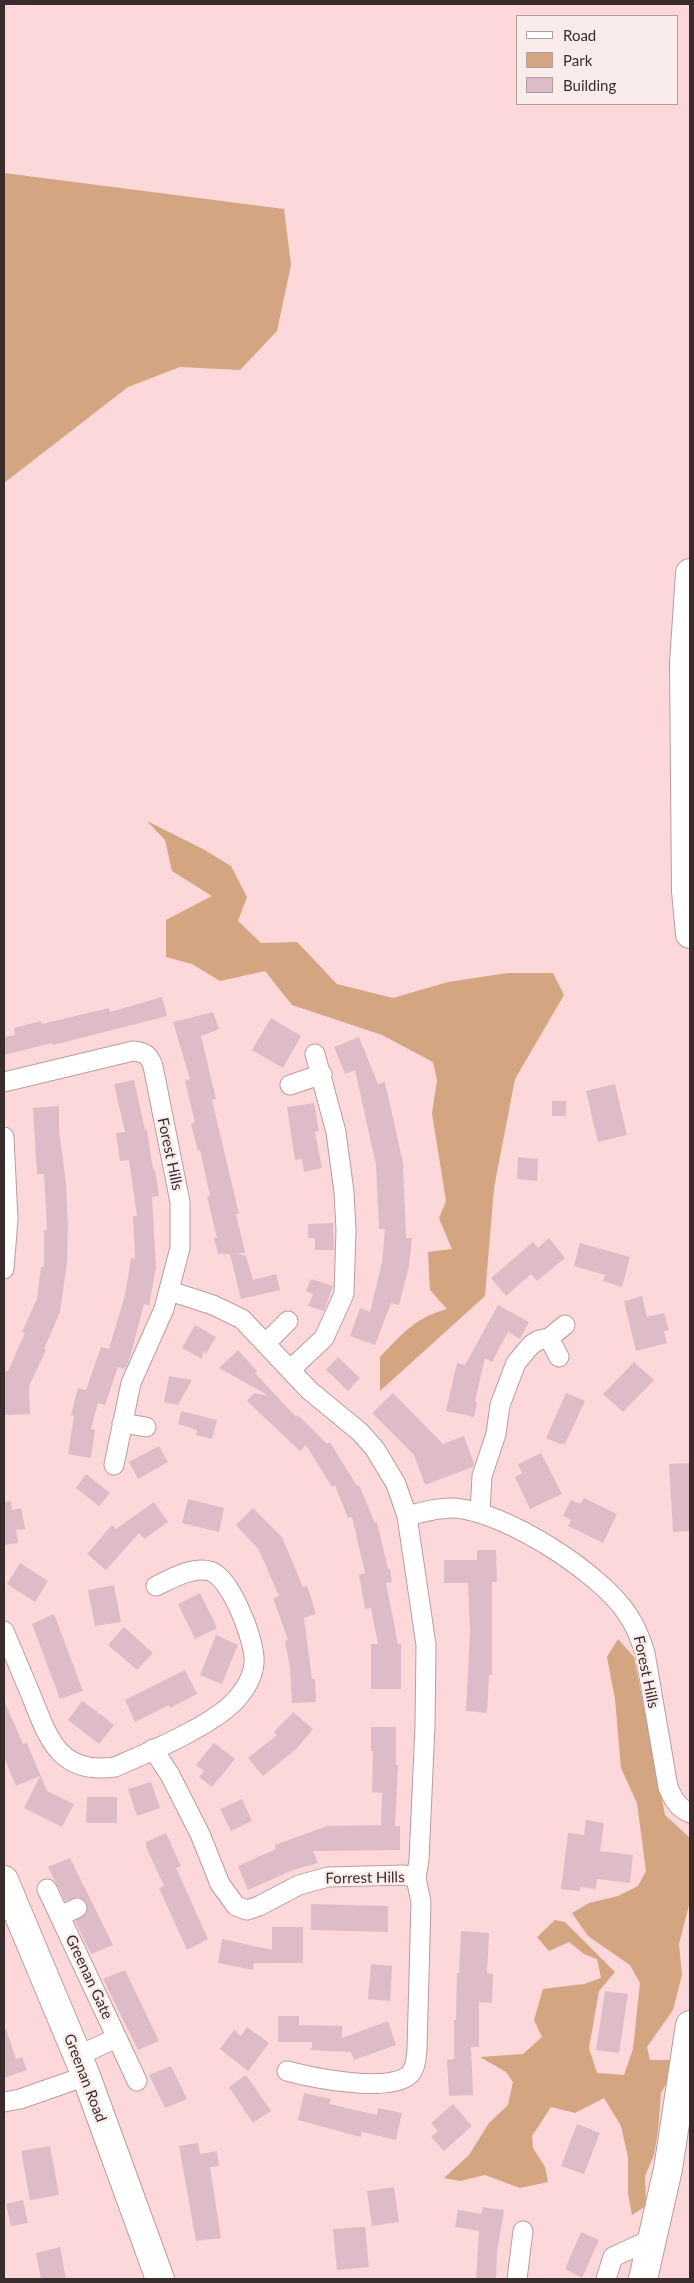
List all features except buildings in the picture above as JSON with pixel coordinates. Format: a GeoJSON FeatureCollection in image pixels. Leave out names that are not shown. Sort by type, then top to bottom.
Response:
{"type":"FeatureCollection","features":[{"type":"Feature","properties":{"kind":"main road"},"geometry":{"type":"LineString","coordinates":[[690,573],[684,663],[686,891],[690,934]]}},
{"type":"Feature","properties":{"kind":"main road","name":"Greenan Road"},"geometry":{"type":"LineString","coordinates":[[4,1880],[82,2066],[160,2279]]}},
{"type":"Feature","properties":{"kind":"main road"},"geometry":{"type":"LineString","coordinates":[[643,2279],[668,2169],[690,2025]]}},
{"type":"Feature","properties":{"kind":"street","name":"Forest Hills"},"geometry":{"type":"LineString","coordinates":[[4,1082],[132,1051],[143,1052],[150,1057],[180,1202],[180,1248],[170,1291]]}},
{"type":"Feature","properties":{"kind":"street"},"geometry":{"type":"LineString","coordinates":[[290,1370],[324,1338],[344,1294],[346,1230],[344,1192],[336,1132],[322,1074],[315,1054]]}},
{"type":"Feature","properties":{"kind":"street"},"geometry":{"type":"LineString","coordinates":[[290,1085],[322,1074]]}},
{"type":"Feature","properties":{"kind":"street"},"geometry":{"type":"LineString","coordinates":[[4,1137],[8,1219],[4,1269]]}},
{"type":"Feature","properties":{"kind":"street"},"geometry":{"type":"LineString","coordinates":[[114,1465],[131,1383],[152,1339],[170,1291],[228,1311],[242,1319],[309,1390],[360,1432],[375,1449],[396,1484],[406,1516],[426,1645],[425,1726],[419,1860],[416,1878]]}},
{"type":"Feature","properties":{"kind":"street"},"geometry":{"type":"LineString","coordinates":[[266,1343],[288,1321]]}},
{"type":"Feature","properties":{"kind":"street"},"geometry":{"type":"LineString","coordinates":[[480,1512],[482,1476],[496,1434],[500,1406],[510,1376],[516,1363],[531,1345],[539,1340],[549,1338],[565,1325]]}},
{"type":"Feature","properties":{"kind":"street"},"geometry":{"type":"LineString","coordinates":[[549,1338],[559,1357]]}},
{"type":"Feature","properties":{"kind":"street"},"geometry":{"type":"LineString","coordinates":[[122,1423],[146,1427]]}},
{"type":"Feature","properties":{"kind":"street","name":"Forest Hills"},"geometry":{"type":"LineString","coordinates":[[406,1516],[440,1508],[480,1512],[528,1534],[601,1583],[629,1615],[639,1633],[668,1786],[674,1801],[683,1810],[690,1813]]}},
{"type":"Feature","properties":{"kind":"street"},"geometry":{"type":"LineString","coordinates":[[4,1631],[43,1728],[59,1752],[71,1762],[85,1767],[100,1769],[115,1766],[205,1723],[229,1707],[247,1685],[252,1672],[254,1658],[241,1615],[228,1586],[220,1576],[208,1571],[195,1571],[156,1586]]}},
{"type":"Feature","properties":{"kind":"street","name":"Forrest Hills"},"geometry":{"type":"LineString","coordinates":[[153,1749],[165,1766],[200,1834],[220,1884],[236,1906],[247,1910],[259,1906],[299,1885],[328,1877],[404,1875],[416,1878],[421,1902],[417,2049],[416,2063],[411,2073],[402,2079],[391,2082],[369,2083],[335,2081],[287,2071]]}},
{"type":"Feature","properties":{"kind":"street","name":"Greenan Gate"},"geometry":{"type":"LineString","coordinates":[[47,1889],[68,1912],[117,2038],[138,2081]]}},
{"type":"Feature","properties":{"kind":"street","name":"Greenan Gate"},"geometry":{"type":"LineString","coordinates":[[4,2102],[20,2099],[82,2066],[117,2038]]}},
{"type":"Feature","properties":{"kind":"street"},"geometry":{"type":"LineString","coordinates":[[517,2279],[523,2231]]}},
{"type":"Feature","properties":{"kind":"street"},"geometry":{"type":"LineString","coordinates":[[606,2279],[613,2257],[652,2239]]}},
{"type":"Feature","properties":{"kind":"green space"},"geometry":{"type":"Polygon","coordinates":[[[4,173],[284,209],[291,265],[277,331],[240,370],[180,367],[128,387],[4,483],[4,173]]]}},
{"type":"Feature","properties":{"kind":"green space"},"geometry":{"type":"Polygon","coordinates":[[[147,821],[203,849],[231,866],[247,897],[238,921],[261,943],[297,942],[337,984],[393,998],[448,982],[508,973],[553,973],[564,995],[515,1079],[494,1188],[485,1296],[380,1391],[380,1357],[402,1334],[418,1322],[447,1309],[430,1290],[428,1252],[452,1249],[439,1218],[446,1201],[432,1113],[437,1080],[433,1062],[382,1035],[292,1005],[265,971],[220,981],[192,964],[166,957],[166,920],[212,896],[172,871],[165,840],[147,821]]]}},
{"type":"Feature","properties":{"kind":"green space"},"geometry":{"type":"Polygon","coordinates":[[[618,1639],[634,1657],[665,1815],[690,1838],[690,1901],[679,1944],[682,1975],[673,2010],[647,2047],[650,2060],[670,2060],[668,2081],[661,2093],[654,2155],[645,2176],[646,2206],[632,2215],[628,2194],[628,2157],[621,2126],[604,2098],[575,2113],[551,2107],[532,2136],[533,2148],[545,2167],[548,2182],[520,2188],[485,2175],[460,2181],[444,2178],[469,2155],[489,2123],[508,2105],[513,2082],[506,2072],[480,2057],[523,2054],[542,2037],[534,2020],[543,1989],[584,1984],[601,1978],[597,1959],[584,1954],[569,1942],[549,1951],[537,1937],[555,1920],[565,1922],[615,1972],[599,1991],[589,2048],[597,2073],[624,2075],[633,2049],[640,1983],[630,1965],[588,1936],[572,1913],[589,1903],[618,1896],[638,1886],[646,1871],[637,1803],[621,1768],[615,1699],[607,1657],[618,1639]]]}}]}
